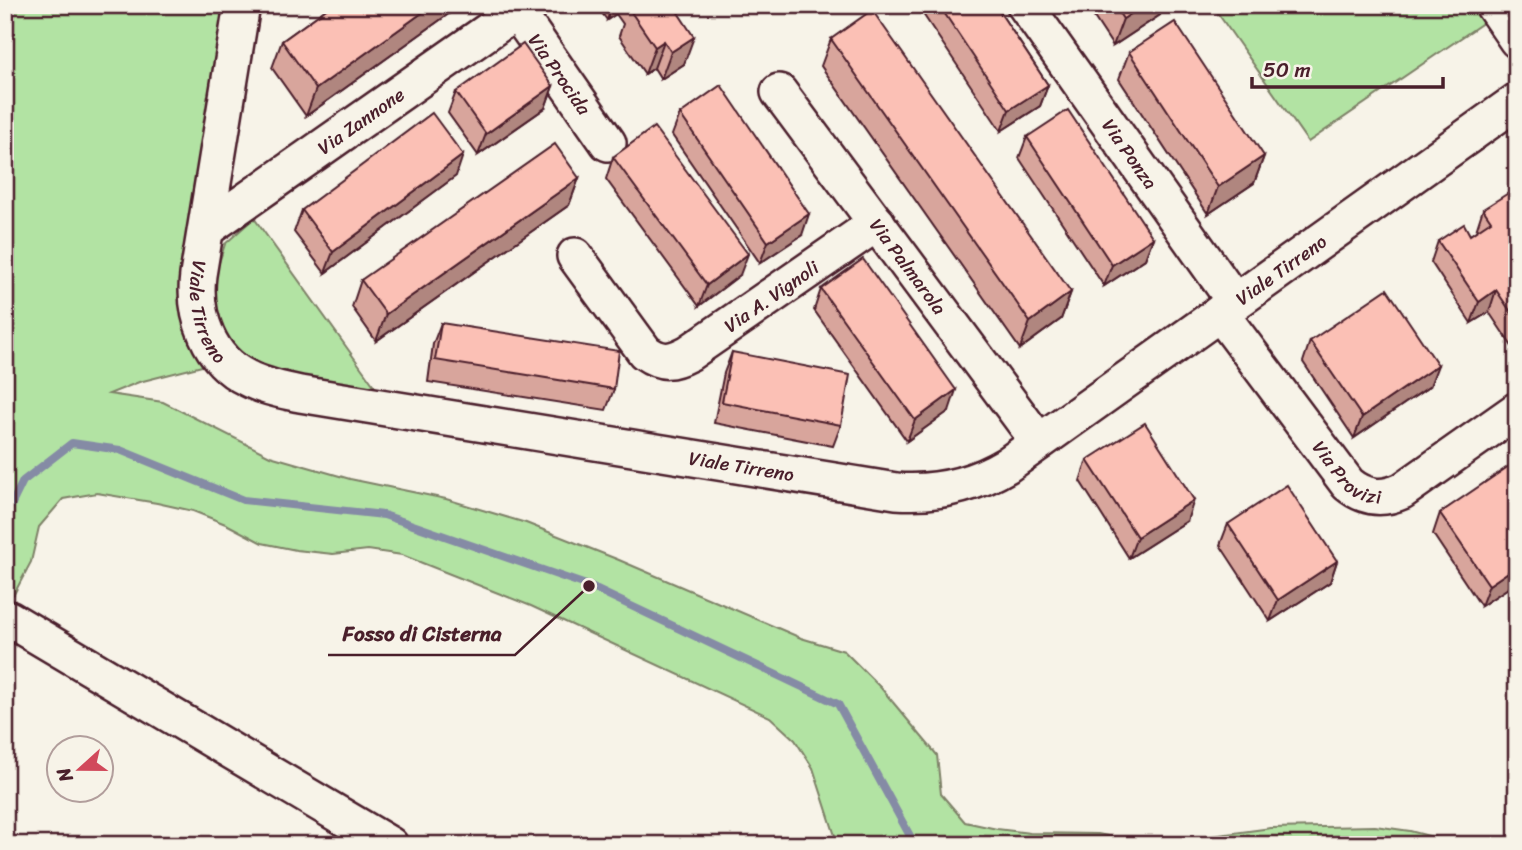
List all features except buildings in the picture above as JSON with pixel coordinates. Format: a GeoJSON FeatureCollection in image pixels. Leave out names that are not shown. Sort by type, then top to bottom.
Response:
{"type":"FeatureCollection","features":[{"type":"Feature","properties":{"kind":"street","name":"Viale Tirreno"},"geometry":{"type":"LineString","coordinates":[[242,5],[197,290],[205,331],[216,352],[230,368],[248,379],[270,387],[327,399],[896,491],[925,492],[966,484],[996,471],[1517,101]]}},
{"type":"Feature","properties":{"kind":"street","name":"Via Ponza"},"geometry":{"type":"LineString","coordinates":[[1025,5],[1228,307]]}},
{"type":"Feature","properties":{"kind":"street"},"geometry":{"type":"LineString","coordinates":[[1493,5],[1517,40]]}},
{"type":"Feature","properties":{"kind":"street","name":"Via Zannone"},"geometry":{"type":"LineString","coordinates":[[205,229],[515,8]]}},
{"type":"Feature","properties":{"kind":"street","name":"Via Procida"},"geometry":{"type":"LineString","coordinates":[[515,8],[608,143]]}},
{"type":"Feature","properties":{"kind":"street","name":"Via Palmarola"},"geometry":{"type":"LineString","coordinates":[[779,92],[1039,442]]}},
{"type":"Feature","properties":{"kind":"street","name":"Via A. Vignoli"},"geometry":{"type":"LineString","coordinates":[[575,256],[639,345],[650,355],[663,360],[674,360],[689,353],[877,223]]}},
{"type":"Feature","properties":{"kind":"street","name":"Via Provizi"},"geometry":{"type":"LineString","coordinates":[[1228,307],[1348,484],[1368,496],[1388,496],[1402,491],[1517,410]]}},
{"type":"Feature","properties":{"kind":"street"},"geometry":{"type":"LineString","coordinates":[[9,619],[390,845]]}},
{"type":"Feature","properties":{"kind":"green space"},"geometry":{"type":"Polygon","coordinates":[[[5,5],[232,5],[210,364],[139,382],[109,394],[163,402],[270,456],[350,479],[446,499],[526,523],[801,638],[844,651],[881,688],[937,755],[941,794],[965,822],[1030,833],[1098,834],[1132,841],[1167,842],[1271,828],[1375,826],[1410,831],[1454,845],[838,845],[813,768],[795,740],[770,717],[531,606],[402,555],[368,550],[333,554],[262,543],[193,511],[157,503],[97,493],[63,499],[39,527],[31,562],[14,594],[5,599],[5,5]]]}},
{"type":"Feature","properties":{"kind":"green space"},"geometry":{"type":"Polygon","coordinates":[[[1212,5],[1481,5],[1490,18],[1308,142],[1212,5]]]}},
{"type":"Feature","properties":{"kind":"green space"},"geometry":{"type":"Polygon","coordinates":[[[254,218],[375,387],[313,383],[270,371],[236,350],[225,333],[213,300],[218,266],[225,244],[254,218]]]}},
{"type":"Feature","properties":{"kind":"waterway"},"geometry":{"type":"LineString","coordinates":[[5,518],[23,481],[72,443],[120,450],[243,500],[384,515],[589,586],[838,704],[915,845]]}},
{"type":"Feature","properties":{"kind":"place","name":"Fosso di Cisterna"},"geometry":{"type":"Point","coordinates":[589,586]}}]}
